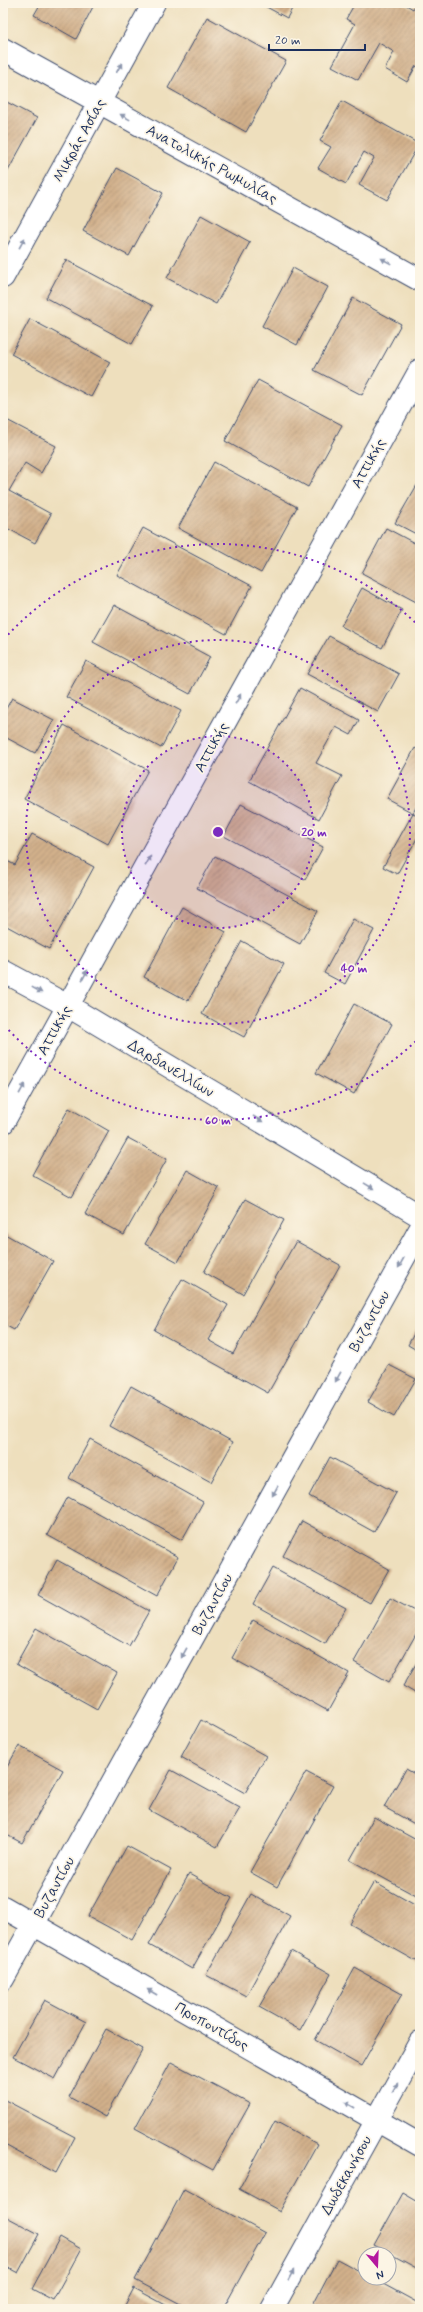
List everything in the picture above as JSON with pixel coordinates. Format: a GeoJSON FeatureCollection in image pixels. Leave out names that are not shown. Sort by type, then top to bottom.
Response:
{"type":"FeatureCollection","features":[{"type":"Feature","properties":{"kind":"street","name":"Μικράς Ασίας"},"geometry":{"type":"LineString","coordinates":[[3,277],[154,3]]}},
{"type":"Feature","properties":{"kind":"street","name":"Ανατολικής Ρωμυλίας"},"geometry":{"type":"LineString","coordinates":[[3,49],[420,280]]}},
{"type":"Feature","properties":{"kind":"street","name":"Αττικής"},"geometry":{"type":"LineString","coordinates":[[3,1123],[420,370]]}},
{"type":"Feature","properties":{"kind":"street","name":"Δαρδανελλίων"},"geometry":{"type":"LineString","coordinates":[[3,971],[68,1006],[420,1216]]}},
{"type":"Feature","properties":{"kind":"street","name":"Βυζαντίου"},"geometry":{"type":"LineString","coordinates":[[3,1979],[420,1229]]}},
{"type":"Feature","properties":{"kind":"street","name":"Προποντίδος"},"geometry":{"type":"LineString","coordinates":[[3,1907],[420,2145]]}},
{"type":"Feature","properties":{"kind":"street","name":"Δωδεκανήσου"},"geometry":{"type":"LineString","coordinates":[[272,2309],[420,2042]]}},
{"type":"Feature","properties":{"kind":"building"},"geometry":{"type":"Polygon","coordinates":[[[41,3],[95,3],[76,39],[34,15],[41,3]]]}},
{"type":"Feature","properties":{"kind":"building"},"geometry":{"type":"Polygon","coordinates":[[[259,3],[295,3],[287,18],[259,3]]]}},
{"type":"Feature","properties":{"kind":"building"},"geometry":{"type":"Polygon","coordinates":[[[355,3],[403,3],[413,9],[417,3],[420,3],[420,68],[416,66],[407,82],[385,69],[394,52],[379,43],[358,80],[332,66],[355,24],[346,19],[355,3]]]}},
{"type":"Feature","properties":{"kind":"building"},"geometry":{"type":"Polygon","coordinates":[[[207,17],[286,61],[246,132],[168,88],[207,17]]]}},
{"type":"Feature","properties":{"kind":"building"},"geometry":{"type":"Polygon","coordinates":[[[3,100],[37,118],[3,180],[3,100]]]}},
{"type":"Feature","properties":{"kind":"building"},"geometry":{"type":"Polygon","coordinates":[[[342,101],[419,144],[387,200],[359,185],[374,158],[364,152],[346,184],[318,168],[331,147],[320,141],[342,101]]]}},
{"type":"Feature","properties":{"kind":"building"},"geometry":{"type":"Polygon","coordinates":[[[117,168],[163,193],[129,256],[83,231],[117,168]]]}},
{"type":"Feature","properties":{"kind":"building"},"geometry":{"type":"Polygon","coordinates":[[[201,215],[250,242],[216,304],[167,278],[201,215]]]}},
{"type":"Feature","properties":{"kind":"building"},"geometry":{"type":"Polygon","coordinates":[[[66,260],[153,306],[132,344],[46,298],[66,260]]]}},
{"type":"Feature","properties":{"kind":"building"},"geometry":{"type":"Polygon","coordinates":[[[293,268],[328,287],[297,345],[262,326],[293,268]]]}},
{"type":"Feature","properties":{"kind":"building"},"geometry":{"type":"Polygon","coordinates":[[[353,298],[401,324],[362,395],[314,370],[353,298]]]}},
{"type":"Feature","properties":{"kind":"building"},"geometry":{"type":"Polygon","coordinates":[[[30,319],[110,362],[91,397],[11,354],[30,319]]]}},
{"type":"Feature","properties":{"kind":"building"},"geometry":{"type":"Polygon","coordinates":[[[258,380],[342,425],[308,487],[225,441],[258,380]]]}},
{"type":"Feature","properties":{"kind":"building"},"geometry":{"type":"Polygon","coordinates":[[[3,418],[56,446],[41,473],[25,463],[9,491],[51,514],[35,543],[3,526],[3,418]]]}},
{"type":"Feature","properties":{"kind":"building"},"geometry":{"type":"Polygon","coordinates":[[[214,462],[297,507],[261,573],[178,528],[214,462]]]}},
{"type":"Feature","properties":{"kind":"building"},"geometry":{"type":"Polygon","coordinates":[[[417,485],[420,486],[420,536],[395,523],[417,485]]]}},
{"type":"Feature","properties":{"kind":"building"},"geometry":{"type":"Polygon","coordinates":[[[143,528],[252,586],[226,634],[117,575],[143,528]]]}},
{"type":"Feature","properties":{"kind":"building"},"geometry":{"type":"Polygon","coordinates":[[[386,528],[420,546],[420,604],[362,573],[386,528]]]}},
{"type":"Feature","properties":{"kind":"building"},"geometry":{"type":"Polygon","coordinates":[[[362,588],[402,610],[382,648],[341,626],[362,588]]]}},
{"type":"Feature","properties":{"kind":"building"},"geometry":{"type":"Polygon","coordinates":[[[114,605],[210,657],[190,694],[93,642],[114,605]]]}},
{"type":"Feature","properties":{"kind":"building"},"geometry":{"type":"Polygon","coordinates":[[[329,636],[399,674],[378,712],[307,674],[329,636]]]}},
{"type":"Feature","properties":{"kind":"building"},"geometry":{"type":"Polygon","coordinates":[[[86,661],[181,711],[161,748],[66,697],[86,661]]]}},
{"type":"Feature","properties":{"kind":"building"},"geometry":{"type":"Polygon","coordinates":[[[300,688],[359,720],[351,735],[336,727],[316,763],[342,776],[319,819],[249,781],[300,688]]]}},
{"type":"Feature","properties":{"kind":"building"},"geometry":{"type":"Polygon","coordinates":[[[12,698],[54,720],[35,753],[3,736],[3,714],[12,698]]]}},
{"type":"Feature","properties":{"kind":"building"},"geometry":{"type":"Polygon","coordinates":[[[64,725],[148,770],[108,844],[24,799],[64,725]]]}},
{"type":"Feature","properties":{"kind":"building"},"geometry":{"type":"Polygon","coordinates":[[[415,748],[420,751],[420,800],[413,813],[387,799],[415,748]]]}},
{"type":"Feature","properties":{"kind":"building"},"geometry":{"type":"Polygon","coordinates":[[[241,804],[323,847],[305,880],[224,836],[241,804]]]}},
{"type":"Feature","properties":{"kind":"building"},"geometry":{"type":"Polygon","coordinates":[[[413,813],[420,817],[420,833],[397,874],[383,867],[413,813]]]}},
{"type":"Feature","properties":{"kind":"building"},"geometry":{"type":"Polygon","coordinates":[[[32,834],[94,867],[49,949],[3,924],[3,859],[15,865],[32,834]]]}},
{"type":"Feature","properties":{"kind":"building"},"geometry":{"type":"Polygon","coordinates":[[[215,856],[318,911],[300,944],[197,888],[215,856]]]}},
{"type":"Feature","properties":{"kind":"building"},"geometry":{"type":"Polygon","coordinates":[[[182,907],[226,932],[188,1001],[144,977],[182,907]]]}},
{"type":"Feature","properties":{"kind":"building"},"geometry":{"type":"Polygon","coordinates":[[[353,919],[374,930],[345,984],[324,973],[353,919]]]}},
{"type":"Feature","properties":{"kind":"building"},"geometry":{"type":"Polygon","coordinates":[[[242,941],[284,964],[244,1037],[202,1014],[242,941]]]}},
{"type":"Feature","properties":{"kind":"building"},"geometry":{"type":"Polygon","coordinates":[[[354,1004],[392,1024],[354,1094],[316,1073],[354,1004]]]}},
{"type":"Feature","properties":{"kind":"building"},"geometry":{"type":"Polygon","coordinates":[[[69,1108],[109,1131],[72,1197],[32,1175],[69,1108]]]}},
{"type":"Feature","properties":{"kind":"building"},"geometry":{"type":"Polygon","coordinates":[[[128,1138],[167,1159],[124,1235],[85,1214],[128,1138]]]}},
{"type":"Feature","properties":{"kind":"building"},"geometry":{"type":"Polygon","coordinates":[[[187,1170],[219,1188],[178,1262],[145,1244],[187,1170]]]}},
{"type":"Feature","properties":{"kind":"building"},"geometry":{"type":"Polygon","coordinates":[[[245,1199],[284,1220],[243,1294],[204,1272],[245,1199]]]}},
{"type":"Feature","properties":{"kind":"building"},"geometry":{"type":"Polygon","coordinates":[[[3,1233],[53,1261],[14,1330],[3,1324],[3,1233]]]}},
{"type":"Feature","properties":{"kind":"building"},"geometry":{"type":"Polygon","coordinates":[[[296,1241],[340,1265],[268,1393],[154,1330],[182,1279],[228,1305],[208,1340],[233,1354],[296,1241]]]}},
{"type":"Feature","properties":{"kind":"building"},"geometry":{"type":"Polygon","coordinates":[[[420,1322],[420,1352],[408,1345],[420,1322]]]}},
{"type":"Feature","properties":{"kind":"building"},"geometry":{"type":"Polygon","coordinates":[[[389,1365],[416,1379],[394,1417],[368,1402],[389,1365]]]}},
{"type":"Feature","properties":{"kind":"building"},"geometry":{"type":"Polygon","coordinates":[[[3,1378],[9,1381],[3,1392],[3,1378]]]}},
{"type":"Feature","properties":{"kind":"building"},"geometry":{"type":"Polygon","coordinates":[[[131,1386],[233,1442],[211,1482],[109,1426],[131,1386]]]}},
{"type":"Feature","properties":{"kind":"building"},"geometry":{"type":"Polygon","coordinates":[[[90,1439],[203,1502],[182,1540],[69,1478],[90,1439]]]}},
{"type":"Feature","properties":{"kind":"building"},"geometry":{"type":"Polygon","coordinates":[[[330,1457],[396,1493],[374,1532],[309,1496],[330,1457]]]}},
{"type":"Feature","properties":{"kind":"building"},"geometry":{"type":"Polygon","coordinates":[[[68,1497],[178,1557],[157,1596],[47,1535],[68,1497]]]}},
{"type":"Feature","properties":{"kind":"building"},"geometry":{"type":"Polygon","coordinates":[[[302,1521],[389,1569],[370,1603],[283,1556],[302,1521]]]}},
{"type":"Feature","properties":{"kind":"building"},"geometry":{"type":"Polygon","coordinates":[[[57,1560],[149,1611],[129,1646],[38,1595],[57,1560]]]}},
{"type":"Feature","properties":{"kind":"building"},"geometry":{"type":"Polygon","coordinates":[[[273,1568],[346,1608],[325,1644],[253,1604],[273,1568]]]}},
{"type":"Feature","properties":{"kind":"building"},"geometry":{"type":"Polygon","coordinates":[[[390,1598],[420,1614],[420,1627],[389,1682],[354,1662],[390,1598]]]}},
{"type":"Feature","properties":{"kind":"building"},"geometry":{"type":"Polygon","coordinates":[[[253,1620],[349,1673],[328,1711],[232,1658],[253,1620]]]}},
{"type":"Feature","properties":{"kind":"building"},"geometry":{"type":"Polygon","coordinates":[[[36,1628],[117,1673],[97,1709],[16,1664],[36,1628]]]}},
{"type":"Feature","properties":{"kind":"building"},"geometry":{"type":"Polygon","coordinates":[[[420,1657],[420,1696],[403,1686],[420,1657]]]}},
{"type":"Feature","properties":{"kind":"building"},"geometry":{"type":"Polygon","coordinates":[[[201,1720],[266,1756],[245,1793],[181,1757],[201,1720]]]}},
{"type":"Feature","properties":{"kind":"building"},"geometry":{"type":"Polygon","coordinates":[[[19,1746],[63,1770],[22,1843],[3,1833],[3,1774],[19,1746]]]}},
{"type":"Feature","properties":{"kind":"building"},"geometry":{"type":"Polygon","coordinates":[[[406,1769],[420,1777],[420,1827],[384,1807],[406,1769]]]}},
{"type":"Feature","properties":{"kind":"building"},"geometry":{"type":"Polygon","coordinates":[[[171,1770],[240,1808],[217,1847],[149,1810],[171,1770]]]}},
{"type":"Feature","properties":{"kind":"building"},"geometry":{"type":"Polygon","coordinates":[[[306,1772],[333,1786],[277,1887],[250,1872],[306,1772]]]}},
{"type":"Feature","properties":{"kind":"building"},"geometry":{"type":"Polygon","coordinates":[[[374,1817],[420,1842],[420,1898],[350,1860],[374,1817]]]}},
{"type":"Feature","properties":{"kind":"building"},"geometry":{"type":"Polygon","coordinates":[[[127,1846],[171,1870],[132,1940],[88,1916],[127,1846]]]}},
{"type":"Feature","properties":{"kind":"building"},"geometry":{"type":"Polygon","coordinates":[[[189,1874],[232,1898],[192,1969],[149,1945],[189,1874]]]}},
{"type":"Feature","properties":{"kind":"building"},"geometry":{"type":"Polygon","coordinates":[[[374,1882],[420,1908],[420,1953],[416,1961],[350,1924],[374,1882]]]}},
{"type":"Feature","properties":{"kind":"building"},"geometry":{"type":"Polygon","coordinates":[[[251,1894],[290,1916],[246,1996],[206,1975],[251,1894]]]}},
{"type":"Feature","properties":{"kind":"building"},"geometry":{"type":"Polygon","coordinates":[[[291,1951],[331,1974],[300,2030],[259,2007],[291,1951]]]}},
{"type":"Feature","properties":{"kind":"building"},"geometry":{"type":"Polygon","coordinates":[[[355,1968],[402,1994],[361,2066],[315,2040],[355,1968]]]}},
{"type":"Feature","properties":{"kind":"building"},"geometry":{"type":"Polygon","coordinates":[[[45,2000],[86,2022],[55,2079],[13,2057],[45,2000]]]}},
{"type":"Feature","properties":{"kind":"building"},"geometry":{"type":"Polygon","coordinates":[[[106,2029],[143,2049],[105,2117],[69,2097],[106,2029]]]}},
{"type":"Feature","properties":{"kind":"building"},"geometry":{"type":"Polygon","coordinates":[[[171,2062],[250,2104],[213,2170],[135,2128],[171,2062]]]}},
{"type":"Feature","properties":{"kind":"building"},"geometry":{"type":"Polygon","coordinates":[[[3,2099],[75,2137],[56,2173],[3,2144],[3,2099]]]}},
{"type":"Feature","properties":{"kind":"building"},"geometry":{"type":"Polygon","coordinates":[[[275,2121],[317,2144],[280,2211],[239,2189],[275,2121]]]}},
{"type":"Feature","properties":{"kind":"building"},"geometry":{"type":"Polygon","coordinates":[[[184,2189],[265,2233],[223,2309],[190,2309],[135,2280],[184,2189]]]}},
{"type":"Feature","properties":{"kind":"building"},"geometry":{"type":"Polygon","coordinates":[[[403,2193],[420,2203],[420,2270],[397,2258],[397,2246],[374,2245],[403,2193]]]}},
{"type":"Feature","properties":{"kind":"building"},"geometry":{"type":"Polygon","coordinates":[[[3,2215],[39,2234],[18,2273],[3,2265],[3,2215]]]}},
{"type":"Feature","properties":{"kind":"building"},"geometry":{"type":"Polygon","coordinates":[[[60,2237],[81,2249],[53,2300],[32,2289],[60,2237]]]}},
{"type":"Feature","properties":{"kind":"building"},"geometry":{"type":"Polygon","coordinates":[[[337,2259],[357,2270],[357,2286],[387,2286],[420,2304],[420,2309],[311,2308],[337,2259]]]}},
{"type":"Feature","properties":{"kind":"building"},"geometry":{"type":"Polygon","coordinates":[[[134,2288],[173,2309],[123,2309],[134,2288]]]}}]}
